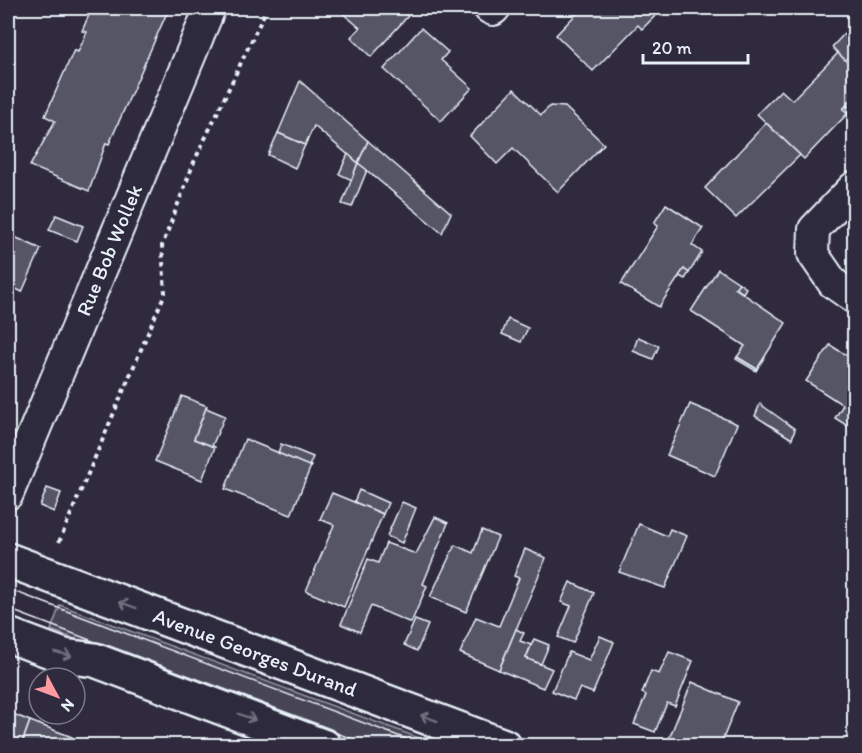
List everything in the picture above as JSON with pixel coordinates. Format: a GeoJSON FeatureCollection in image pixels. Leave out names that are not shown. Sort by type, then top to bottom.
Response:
{"type":"FeatureCollection","features":[{"type":"Feature","properties":{"kind":"main road","name":"Avenue Georges Durand"},"geometry":{"type":"LineString","coordinates":[[8,560],[504,746]]}},
{"type":"Feature","properties":{"kind":"main road"},"geometry":{"type":"LineString","coordinates":[[8,635],[64,656],[95,660],[324,746]]}},
{"type":"Feature","properties":{"kind":"street","name":"Rue Bob Wollek"},"geometry":{"type":"LineString","coordinates":[[8,494],[210,8]]}},
{"type":"Feature","properties":{"kind":"street"},"geometry":{"type":"LineString","coordinates":[[489,8],[493,10],[495,8]]}},
{"type":"Feature","properties":{"kind":"street"},"geometry":{"type":"LineString","coordinates":[[855,187],[814,229],[813,254],[833,283],[855,298]]}},
{"type":"Feature","properties":{"kind":"path"},"geometry":{"type":"LineString","coordinates":[[45,574],[165,293],[162,246],[194,162],[267,8]]}},
{"type":"Feature","properties":{"kind":"shaded area"},"geometry":{"type":"Polygon","coordinates":[[[60,605],[438,745],[360,745],[51,630],[60,605]]]}},
{"type":"Feature","properties":{"kind":"building"},"geometry":{"type":"Polygon","coordinates":[[[92,8],[169,8],[109,144],[106,143],[89,191],[30,166],[55,121],[45,116],[74,50],[78,52],[87,32],[82,31],[92,8]]]}},
{"type":"Feature","properties":{"kind":"building"},"geometry":{"type":"Polygon","coordinates":[[[337,8],[399,8],[408,16],[371,57],[351,37],[360,28],[337,8]]]}},
{"type":"Feature","properties":{"kind":"building"},"geometry":{"type":"Polygon","coordinates":[[[582,8],[656,8],[660,11],[642,29],[638,25],[593,71],[556,35],[582,8]]]}},
{"type":"Feature","properties":{"kind":"building"},"geometry":{"type":"Polygon","coordinates":[[[421,28],[448,52],[441,60],[472,88],[441,121],[384,69],[421,28]]]}},
{"type":"Feature","properties":{"kind":"building"},"geometry":{"type":"Polygon","coordinates":[[[845,33],[852,40],[854,38],[854,69],[832,47],[845,33]]]}},
{"type":"Feature","properties":{"kind":"building"},"geometry":{"type":"Polygon","coordinates":[[[838,53],[854,69],[854,97],[843,109],[848,113],[804,159],[757,114],[781,90],[792,100],[838,53]]]}},
{"type":"Feature","properties":{"kind":"building"},"geometry":{"type":"Polygon","coordinates":[[[300,81],[368,141],[358,163],[314,126],[305,145],[278,133],[300,81]]]}},
{"type":"Feature","properties":{"kind":"building"},"geometry":{"type":"Polygon","coordinates":[[[514,89],[541,115],[550,106],[565,107],[604,144],[558,192],[513,148],[497,164],[470,136],[514,89]]]}},
{"type":"Feature","properties":{"kind":"building"},"geometry":{"type":"Polygon","coordinates":[[[847,105],[852,109],[848,113],[843,109],[847,105]]]}},
{"type":"Feature","properties":{"kind":"building"},"geometry":{"type":"Polygon","coordinates":[[[766,123],[800,155],[736,218],[705,188],[766,123]]]}},
{"type":"Feature","properties":{"kind":"building"},"geometry":{"type":"Polygon","coordinates":[[[278,133],[305,145],[295,168],[268,155],[278,133]]]}},
{"type":"Feature","properties":{"kind":"building"},"geometry":{"type":"Polygon","coordinates":[[[368,141],[451,213],[442,233],[358,163],[368,141]]]}},
{"type":"Feature","properties":{"kind":"building"},"geometry":{"type":"Polygon","coordinates":[[[348,154],[358,163],[352,180],[339,174],[348,154]]]}},
{"type":"Feature","properties":{"kind":"building"},"geometry":{"type":"Polygon","coordinates":[[[358,163],[367,170],[352,207],[342,204],[358,163]]]}},
{"type":"Feature","properties":{"kind":"building"},"geometry":{"type":"Polygon","coordinates":[[[666,204],[703,228],[692,245],[702,252],[689,273],[684,269],[659,307],[621,284],[658,226],[654,223],[666,204]]]}},
{"type":"Feature","properties":{"kind":"building"},"geometry":{"type":"Polygon","coordinates":[[[56,215],[83,226],[77,241],[49,230],[56,215]]]}},
{"type":"Feature","properties":{"kind":"building"},"geometry":{"type":"Polygon","coordinates":[[[8,234],[41,249],[22,292],[8,285],[8,234]]]}},
{"type":"Feature","properties":{"kind":"building"},"geometry":{"type":"Polygon","coordinates":[[[684,269],[689,273],[685,279],[679,276],[684,269]]]}},
{"type":"Feature","properties":{"kind":"building"},"geometry":{"type":"Polygon","coordinates":[[[718,269],[739,283],[735,288],[786,323],[757,369],[737,357],[745,346],[691,311],[718,269]]]}},
{"type":"Feature","properties":{"kind":"building"},"geometry":{"type":"Polygon","coordinates":[[[739,283],[746,288],[743,293],[735,288],[739,283]]]}},
{"type":"Feature","properties":{"kind":"building"},"geometry":{"type":"Polygon","coordinates":[[[508,319],[528,328],[521,342],[502,334],[508,319]]]}},
{"type":"Feature","properties":{"kind":"building"},"geometry":{"type":"Polygon","coordinates":[[[638,337],[659,346],[653,359],[633,351],[638,337]]]}},
{"type":"Feature","properties":{"kind":"building"},"geometry":{"type":"Polygon","coordinates":[[[830,345],[854,360],[854,430],[835,418],[843,405],[806,381],[830,345]]]}},
{"type":"Feature","properties":{"kind":"building"},"geometry":{"type":"Polygon","coordinates":[[[737,357],[757,369],[756,371],[736,359],[737,357]]]}},
{"type":"Feature","properties":{"kind":"building"},"geometry":{"type":"Polygon","coordinates":[[[182,396],[207,406],[194,439],[215,447],[202,480],[155,461],[182,396]]]}},
{"type":"Feature","properties":{"kind":"building"},"geometry":{"type":"Polygon","coordinates":[[[690,404],[737,424],[715,476],[667,455],[690,404]]]}},
{"type":"Feature","properties":{"kind":"building"},"geometry":{"type":"Polygon","coordinates":[[[760,404],[795,429],[792,439],[755,416],[760,404]]]}},
{"type":"Feature","properties":{"kind":"building"},"geometry":{"type":"Polygon","coordinates":[[[206,408],[225,416],[212,446],[194,439],[206,408]]]}},
{"type":"Feature","properties":{"kind":"building"},"geometry":{"type":"Polygon","coordinates":[[[245,439],[311,466],[291,515],[225,489],[245,439]]]}},
{"type":"Feature","properties":{"kind":"building"},"geometry":{"type":"Polygon","coordinates":[[[281,444],[313,457],[309,466],[278,453],[281,444]]]}},
{"type":"Feature","properties":{"kind":"building"},"geometry":{"type":"Polygon","coordinates":[[[47,488],[61,493],[54,512],[40,506],[47,488]]]}},
{"type":"Feature","properties":{"kind":"building"},"geometry":{"type":"Polygon","coordinates":[[[359,490],[388,503],[383,514],[354,502],[359,490]]]}},
{"type":"Feature","properties":{"kind":"building"},"geometry":{"type":"Polygon","coordinates":[[[332,493],[383,514],[344,607],[306,591],[334,525],[320,519],[332,493]]]}},
{"type":"Feature","properties":{"kind":"building"},"geometry":{"type":"Polygon","coordinates":[[[402,502],[416,508],[402,543],[387,536],[402,502]]]}},
{"type":"Feature","properties":{"kind":"building"},"geometry":{"type":"Polygon","coordinates":[[[435,517],[448,523],[423,584],[427,586],[411,623],[371,606],[360,632],[341,624],[368,559],[378,563],[386,543],[416,554],[435,517]]]}},
{"type":"Feature","properties":{"kind":"building"},"geometry":{"type":"Polygon","coordinates":[[[639,524],[667,536],[670,529],[687,536],[665,588],[619,572],[639,524]]]}},
{"type":"Feature","properties":{"kind":"building"},"geometry":{"type":"Polygon","coordinates":[[[482,530],[498,537],[466,612],[430,597],[455,545],[473,553],[482,530]]]}},
{"type":"Feature","properties":{"kind":"building"},"geometry":{"type":"Polygon","coordinates":[[[525,549],[546,558],[499,670],[460,653],[476,617],[499,626],[519,578],[514,576],[525,549]]]}},
{"type":"Feature","properties":{"kind":"building"},"geometry":{"type":"Polygon","coordinates":[[[570,582],[594,593],[573,643],[558,637],[571,606],[561,602],[570,582]]]}},
{"type":"Feature","properties":{"kind":"building"},"geometry":{"type":"Polygon","coordinates":[[[415,620],[428,625],[417,651],[404,645],[415,620]]]}},
{"type":"Feature","properties":{"kind":"building"},"geometry":{"type":"Polygon","coordinates":[[[516,629],[524,633],[520,641],[531,645],[526,658],[552,669],[543,688],[499,670],[516,629]]]}},
{"type":"Feature","properties":{"kind":"building"},"geometry":{"type":"Polygon","coordinates":[[[600,636],[614,642],[593,693],[580,688],[574,700],[552,691],[569,652],[589,660],[600,636]]]}},
{"type":"Feature","properties":{"kind":"building"},"geometry":{"type":"Polygon","coordinates":[[[534,639],[549,645],[541,664],[526,658],[534,639]]]}},
{"type":"Feature","properties":{"kind":"building"},"geometry":{"type":"Polygon","coordinates":[[[669,652],[693,661],[675,706],[667,703],[655,732],[634,724],[646,695],[642,693],[651,671],[659,674],[669,652]]]}},
{"type":"Feature","properties":{"kind":"building"},"geometry":{"type":"Polygon","coordinates":[[[692,682],[738,702],[720,746],[679,746],[668,741],[692,682]]]}},
{"type":"Feature","properties":{"kind":"building"},"geometry":{"type":"Polygon","coordinates":[[[8,712],[27,720],[28,726],[21,746],[8,746],[8,712]]]}},
{"type":"Feature","properties":{"kind":"building"},"geometry":{"type":"Polygon","coordinates":[[[28,726],[43,726],[72,737],[68,746],[21,746],[28,726]]]}},
{"type":"Feature","properties":{"kind":"tram line"},"geometry":{"type":"LineString","coordinates":[[8,589],[425,746]]}},
{"type":"Feature","properties":{"kind":"tram line"},"geometry":{"type":"LineString","coordinates":[[8,609],[371,746]]}}]}
